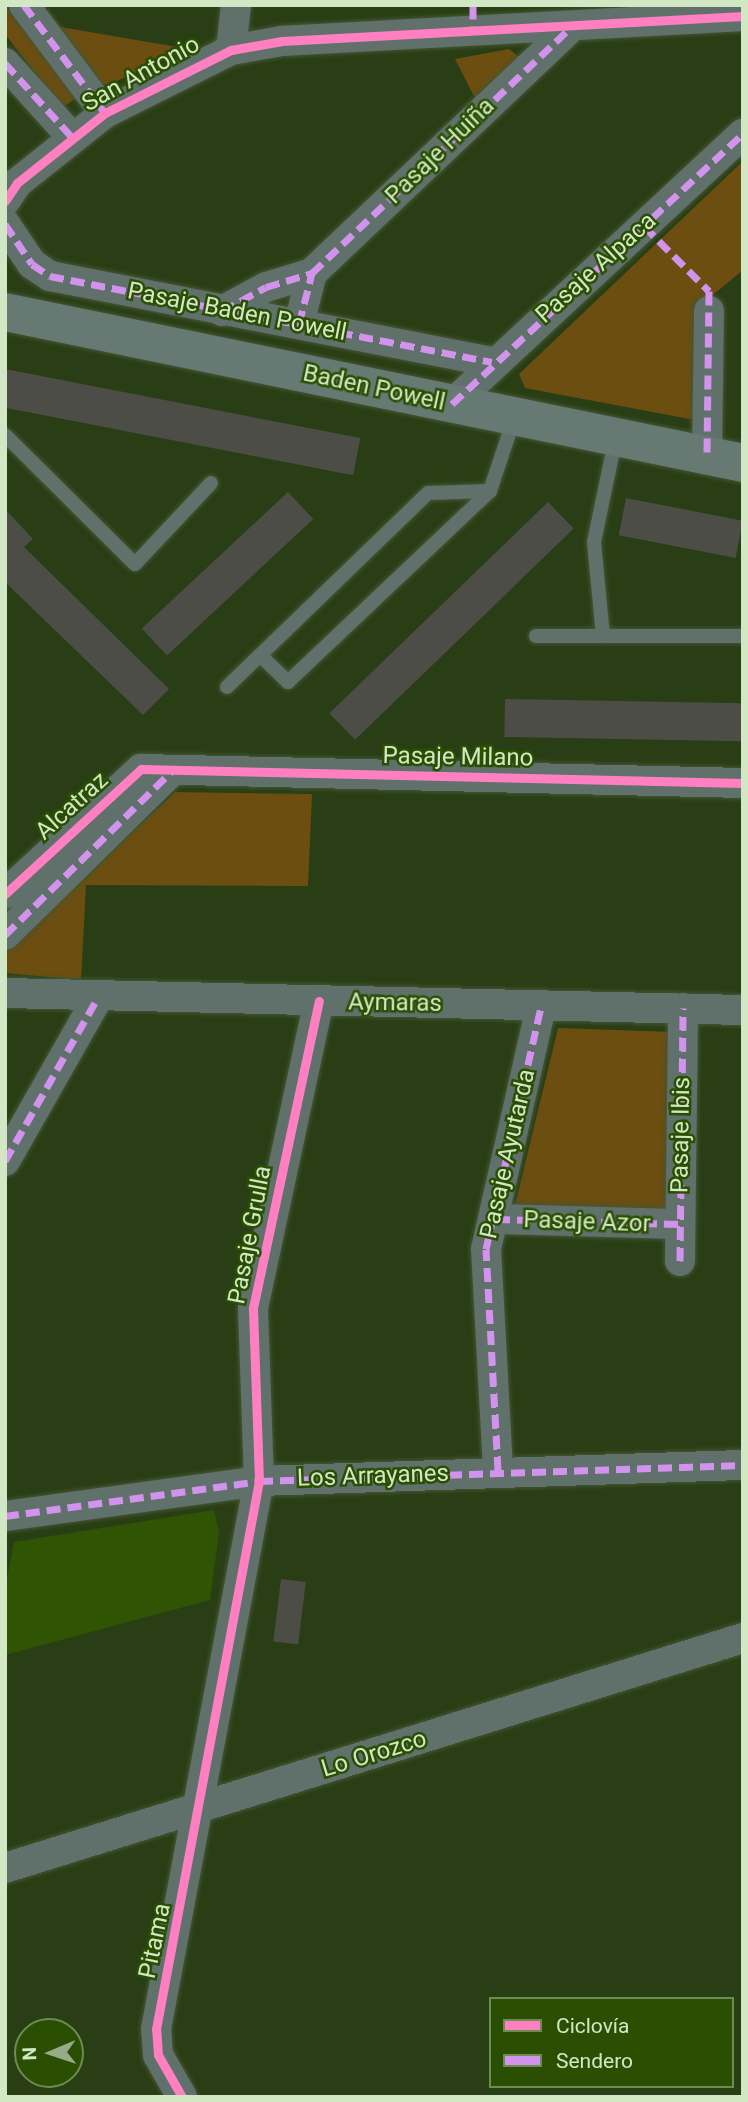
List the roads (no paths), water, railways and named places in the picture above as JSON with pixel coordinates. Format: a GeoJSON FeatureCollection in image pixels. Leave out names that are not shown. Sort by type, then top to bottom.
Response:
{"type":"FeatureCollection","features":[{"type":"Feature","properties":{"kind":"street"},"geometry":{"type":"LineString","coordinates":[[24,5],[105,113]]}},
{"type":"Feature","properties":{"kind":"street"},"geometry":{"type":"LineString","coordinates":[[231,50],[236,5]]}},
{"type":"Feature","properties":{"kind":"street","name":"San Antonio"},"geometry":{"type":"LineString","coordinates":[[5,201],[71,136],[105,113],[231,50],[282,41],[473,19],[568,30],[743,16]]}},
{"type":"Feature","properties":{"kind":"street","name":"Pasaje Huiña"},"geometry":{"type":"LineString","coordinates":[[222,311],[312,273],[568,30]]}},
{"type":"Feature","properties":{"kind":"street"},"geometry":{"type":"LineString","coordinates":[[5,63],[71,136]]}},
{"type":"Feature","properties":{"kind":"street","name":"Pasaje Alpaca"},"geometry":{"type":"LineString","coordinates":[[452,404],[492,362],[743,134]]}},
{"type":"Feature","properties":{"kind":"street","name":"Pasaje Baden Powell"},"geometry":{"type":"LineString","coordinates":[[5,224],[32,264],[50,276],[492,362]]}},
{"type":"Feature","properties":{"kind":"street"},"geometry":{"type":"LineString","coordinates":[[299,324],[312,273]]}},
{"type":"Feature","properties":{"kind":"street"},"geometry":{"type":"LineString","coordinates":[[709,311],[725,459]]}},
{"type":"Feature","properties":{"kind":"street","name":"Baden Powell"},"geometry":{"type":"LineString","coordinates":[[5,312],[725,459]]}},
{"type":"Feature","properties":{"kind":"street","name":"Alcatraz"},"geometry":{"type":"LineString","coordinates":[[5,894],[141,769],[173,770]]}},
{"type":"Feature","properties":{"kind":"street","name":"Pasaje Milano"},"geometry":{"type":"LineString","coordinates":[[173,770],[743,783]]}},
{"type":"Feature","properties":{"kind":"street","name":"Alcatraz"},"geometry":{"type":"LineString","coordinates":[[5,935],[173,770]]}},
{"type":"Feature","properties":{"kind":"street","name":"Aymaras"},"geometry":{"type":"LineString","coordinates":[[5,993],[97,999],[743,1010]]}},
{"type":"Feature","properties":{"kind":"street"},"geometry":{"type":"LineString","coordinates":[[5,1161],[97,999]]}},
{"type":"Feature","properties":{"kind":"street","name":"Pasaje Grulla"},"geometry":{"type":"LineString","coordinates":[[259,1481],[253,1308],[319,1001]]}},
{"type":"Feature","properties":{"kind":"street","name":"Pasaje Ayutarda"},"geometry":{"type":"LineString","coordinates":[[498,1470],[486,1249],[496,1219],[541,1006]]}},
{"type":"Feature","properties":{"kind":"street","name":"Pasaje Ibis"},"geometry":{"type":"LineString","coordinates":[[680,1261],[683,1009]]}},
{"type":"Feature","properties":{"kind":"street","name":"Pasaje Azor"},"geometry":{"type":"LineString","coordinates":[[496,1219],[679,1224]]}},
{"type":"Feature","properties":{"kind":"street","name":"Los Arrayanes"},"geometry":{"type":"LineString","coordinates":[[5,1516],[259,1481],[498,1470],[743,1465]]}},
{"type":"Feature","properties":{"kind":"street","name":"Pitama"},"geometry":{"type":"LineString","coordinates":[[174,2087],[156,2029],[202,1808],[259,1481]]}},
{"type":"Feature","properties":{"kind":"street","name":"Lo Orozco"},"geometry":{"type":"LineString","coordinates":[[5,1868],[743,1638]]}},
{"type":"Feature","properties":{"kind":"lane"},"geometry":{"type":"LineString","coordinates":[[260,655],[288,682],[490,491],[515,417]]}},
{"type":"Feature","properties":{"kind":"lane"},"geometry":{"type":"LineString","coordinates":[[5,435],[135,564],[211,483]]}},
{"type":"Feature","properties":{"kind":"lane"},"geometry":{"type":"LineString","coordinates":[[603,636],[594,541],[616,436]]}},
{"type":"Feature","properties":{"kind":"lane"},"geometry":{"type":"LineString","coordinates":[[227,687],[428,493],[490,491]]}},
{"type":"Feature","properties":{"kind":"lane"},"geometry":{"type":"LineString","coordinates":[[536,636],[743,636]]}}]}
